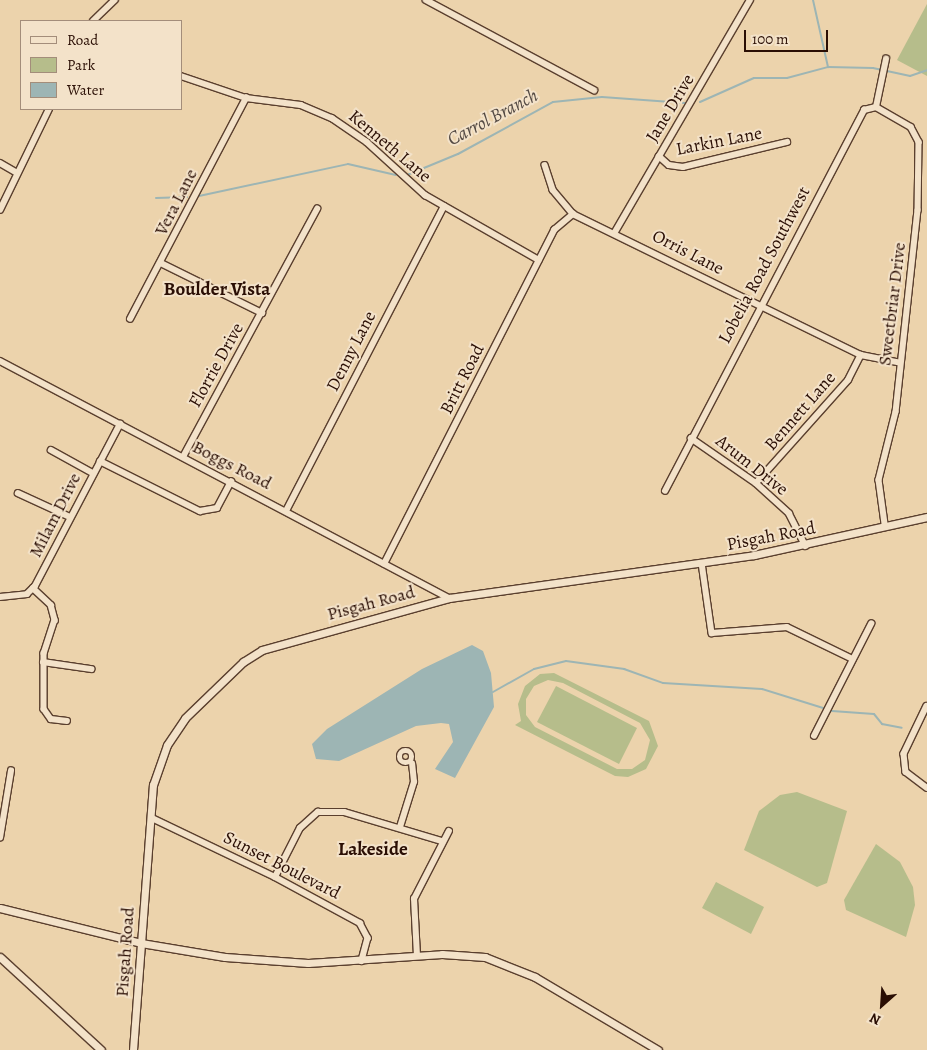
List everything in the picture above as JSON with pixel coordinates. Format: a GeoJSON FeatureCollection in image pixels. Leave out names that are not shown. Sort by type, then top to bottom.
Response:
{"type":"FeatureCollection","features":[{"type":"Feature","properties":{"kind":"street"},"geometry":{"type":"LineString","coordinates":[[94,20],[116,0]]}},
{"type":"Feature","properties":{"kind":"street"},"geometry":{"type":"LineString","coordinates":[[426,0],[594,90]]}},
{"type":"Feature","properties":{"kind":"street","name":"Jane Drive"},"geometry":{"type":"LineString","coordinates":[[615,232],[750,0]]}},
{"type":"Feature","properties":{"kind":"street"},"geometry":{"type":"LineString","coordinates":[[876,107],[886,59]]}},
{"type":"Feature","properties":{"kind":"street","name":"Kenneth Lane"},"geometry":{"type":"LineString","coordinates":[[182,76],[246,98],[301,105],[332,118],[367,142],[407,182],[444,206],[539,260]]}},
{"type":"Feature","properties":{"kind":"street","name":"Vera Lane"},"geometry":{"type":"LineString","coordinates":[[130,319],[161,264],[246,98]]}},
{"type":"Feature","properties":{"kind":"street","name":"Lobelia Road Southwest"},"geometry":{"type":"LineString","coordinates":[[665,491],[758,305],[864,110],[876,107]]}},
{"type":"Feature","properties":{"kind":"street","name":"Sweetbriar Drive"},"geometry":{"type":"LineString","coordinates":[[876,107],[910,127],[919,142],[918,210],[898,362],[896,412],[879,480],[885,524]]}},
{"type":"Feature","properties":{"kind":"street"},"geometry":{"type":"LineString","coordinates":[[0,210],[49,110]]}},
{"type":"Feature","properties":{"kind":"street","name":"Larkin Lane"},"geometry":{"type":"LineString","coordinates":[[659,156],[669,165],[683,167],[787,142]]}},
{"type":"Feature","properties":{"kind":"street"},"geometry":{"type":"LineString","coordinates":[[0,163],[18,173]]}},
{"type":"Feature","properties":{"kind":"street","name":"Orris Lane"},"geometry":{"type":"LineString","coordinates":[[545,165],[549,183],[573,214],[615,232],[861,355],[898,362]]}},
{"type":"Feature","properties":{"kind":"street","name":"Denny Lane"},"geometry":{"type":"LineString","coordinates":[[286,511],[444,206]]}},
{"type":"Feature","properties":{"kind":"street","name":"Florrie Drive"},"geometry":{"type":"LineString","coordinates":[[183,457],[317,208]]}},
{"type":"Feature","properties":{"kind":"street","name":"Britt Road"},"geometry":{"type":"LineString","coordinates":[[384,564],[554,230],[573,214]]}},
{"type":"Feature","properties":{"kind":"street"},"geometry":{"type":"LineString","coordinates":[[161,264],[262,313]]}},
{"type":"Feature","properties":{"kind":"street","name":"Bennett Lane"},"geometry":{"type":"LineString","coordinates":[[756,483],[848,380],[861,355]]}},
{"type":"Feature","properties":{"kind":"street","name":"Boggs Road"},"geometry":{"type":"LineString","coordinates":[[0,361],[448,598]]}},
{"type":"Feature","properties":{"kind":"street","name":"Milam Drive"},"geometry":{"type":"LineString","coordinates":[[33,588],[120,424]]}},
{"type":"Feature","properties":{"kind":"street","name":"Arum Drive"},"geometry":{"type":"LineString","coordinates":[[691,438],[756,483],[789,513],[806,546]]}},
{"type":"Feature","properties":{"kind":"street"},"geometry":{"type":"LineString","coordinates":[[51,450],[93,474]]}},
{"type":"Feature","properties":{"kind":"street"},"geometry":{"type":"LineString","coordinates":[[100,461],[200,511],[217,508],[231,482]]}},
{"type":"Feature","properties":{"kind":"street"},"geometry":{"type":"LineString","coordinates":[[18,493],[70,517]]}},
{"type":"Feature","properties":{"kind":"street","name":"Pisgah Road"},"geometry":{"type":"LineString","coordinates":[[133,1050],[153,785],[167,745],[210,689],[243,662],[262,650],[448,598],[702,563],[806,546],[885,524],[927,517]]}},
{"type":"Feature","properties":{"kind":"street"},"geometry":{"type":"LineString","coordinates":[[702,563],[712,633],[787,627],[853,659]]}},
{"type":"Feature","properties":{"kind":"street"},"geometry":{"type":"LineString","coordinates":[[0,597],[27,594],[33,588],[54,612],[43,662],[44,709],[51,719],[67,721]]}},
{"type":"Feature","properties":{"kind":"street"},"geometry":{"type":"LineString","coordinates":[[814,736],[872,624]]}},
{"type":"Feature","properties":{"kind":"street"},"geometry":{"type":"LineString","coordinates":[[43,662],[91,669]]}},
{"type":"Feature","properties":{"kind":"street"},"geometry":{"type":"LineString","coordinates":[[927,706],[904,754],[906,772],[927,788]]}},
{"type":"Feature","properties":{"kind":"street"},"geometry":{"type":"LineString","coordinates":[[400,827],[413,788],[412,764]]}},
{"type":"Feature","properties":{"kind":"street"},"geometry":{"type":"LineString","coordinates":[[0,838],[11,771]]}},
{"type":"Feature","properties":{"kind":"street"},"geometry":{"type":"LineString","coordinates":[[275,877],[300,828],[314,813],[333,810],[400,827],[442,841]]}},
{"type":"Feature","properties":{"kind":"street","name":"Sunset Boulevard"},"geometry":{"type":"LineString","coordinates":[[152,818],[275,877],[360,923],[368,938],[362,961]]}},
{"type":"Feature","properties":{"kind":"street"},"geometry":{"type":"LineString","coordinates":[[417,956],[414,899],[442,841],[449,831]]}},
{"type":"Feature","properties":{"kind":"street"},"geometry":{"type":"LineString","coordinates":[[0,908],[141,943],[269,960],[362,961],[465,954],[502,962],[658,1050]]}},
{"type":"Feature","properties":{"kind":"street"},"geometry":{"type":"LineString","coordinates":[[0,957],[100,1050]]}},
{"type":"Feature","properties":{"kind":"green space"},"geometry":{"type":"Polygon","coordinates":[[[927,4],[927,76],[897,60],[927,4]]]}},
{"type":"Feature","properties":{"kind":"green space"},"geometry":{"type":"Polygon","coordinates":[[[554,673],[649,721],[658,746],[646,769],[628,777],[615,776],[515,725],[521,721],[518,704],[525,686],[540,674],[554,673]],[[548,680],[534,686],[526,699],[526,715],[535,727],[617,769],[632,769],[645,760],[650,740],[640,723],[563,683],[548,680]]]}},
{"type":"Feature","properties":{"kind":"green space"},"geometry":{"type":"Polygon","coordinates":[[[556,686],[637,728],[619,764],[537,722],[556,686]]]}},
{"type":"Feature","properties":{"kind":"green space"},"geometry":{"type":"Polygon","coordinates":[[[797,792],[847,811],[827,883],[817,887],[744,850],[759,811],[780,795],[797,792]]]}},
{"type":"Feature","properties":{"kind":"green space"},"geometry":{"type":"Polygon","coordinates":[[[876,844],[900,862],[913,887],[915,905],[906,937],[846,910],[844,900],[876,844]]]}},
{"type":"Feature","properties":{"kind":"green space"},"geometry":{"type":"Polygon","coordinates":[[[716,882],[764,907],[751,934],[702,908],[716,882]]]}},
{"type":"Feature","properties":{"kind":"water"},"geometry":{"type":"Polygon","coordinates":[[[472,645],[483,651],[491,673],[494,707],[455,778],[435,769],[453,742],[449,724],[416,726],[339,761],[316,759],[312,744],[327,729],[422,669],[472,645]]]}},
{"type":"Feature","properties":{"kind":"waterway"},"geometry":{"type":"LineString","coordinates":[[813,0],[828,67]]}},
{"type":"Feature","properties":{"kind":"waterway"},"geometry":{"type":"LineString","coordinates":[[700,102],[754,78],[787,78],[828,67],[873,68],[910,76],[927,70]]}},
{"type":"Feature","properties":{"kind":"waterway","name":"Carrol Branch"},"geometry":{"type":"LineString","coordinates":[[407,175],[458,154],[553,102],[602,97],[685,103]]}},
{"type":"Feature","properties":{"kind":"waterway"},"geometry":{"type":"LineString","coordinates":[[199,196],[348,164],[396,175]]}},
{"type":"Feature","properties":{"kind":"waterway"},"geometry":{"type":"LineString","coordinates":[[156,198],[187,197]]}},
{"type":"Feature","properties":{"kind":"waterway"},"geometry":{"type":"LineString","coordinates":[[493,692],[534,669],[566,661],[624,669],[663,683],[762,689],[823,708]]}},
{"type":"Feature","properties":{"kind":"waterway"},"geometry":{"type":"LineString","coordinates":[[832,711],[874,714],[882,724],[902,728]]}},
{"type":"Feature","properties":{"kind":"district","name":"Boulder Vista"},"geometry":{"type":"Point","coordinates":[217,290]}},
{"type":"Feature","properties":{"kind":"district","name":"Lakeside"},"geometry":{"type":"Point","coordinates":[373,850]}}]}
